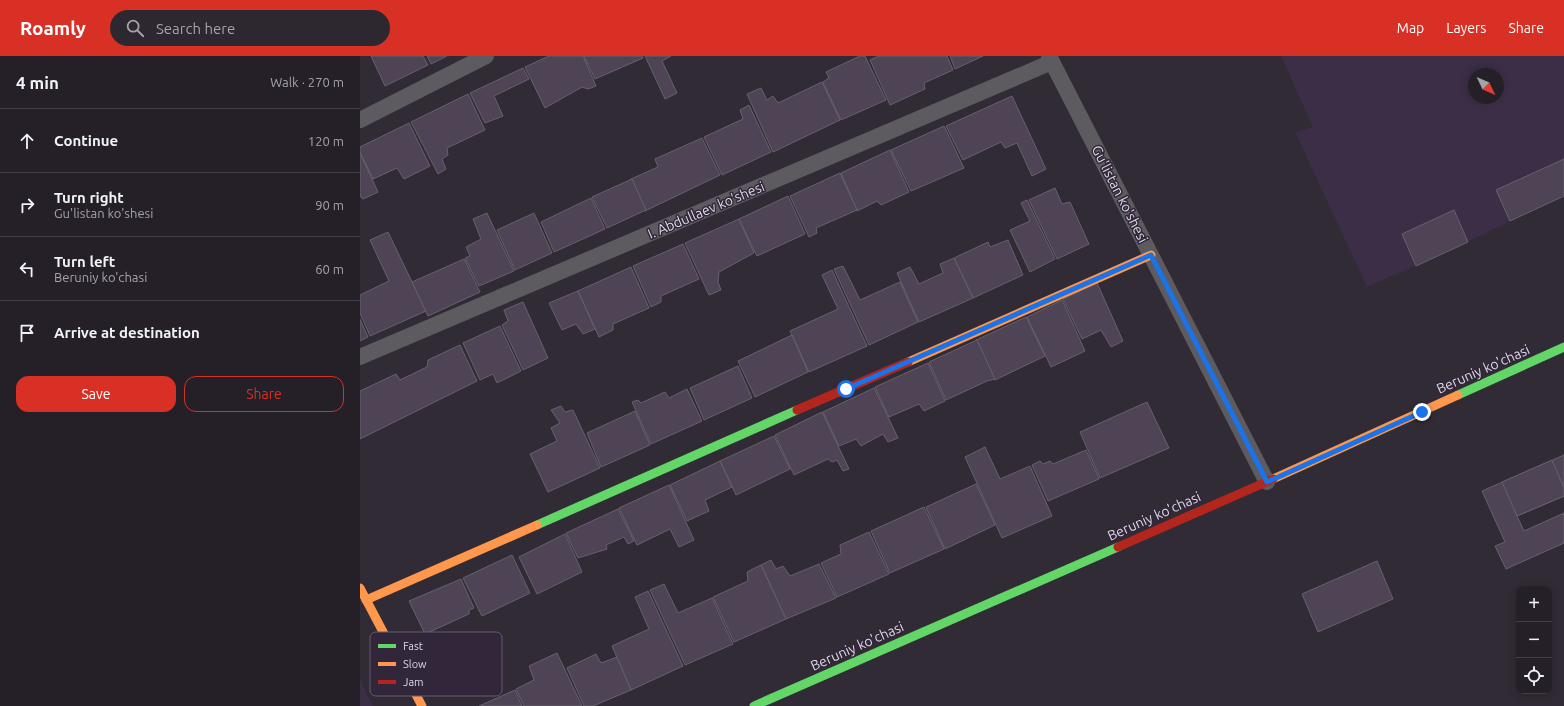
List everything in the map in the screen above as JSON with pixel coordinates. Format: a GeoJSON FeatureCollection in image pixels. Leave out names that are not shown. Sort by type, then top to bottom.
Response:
{"type":"FeatureCollection","features":[{"type":"Feature","properties":{"kind":"main road"},"geometry":{"type":"LineString","coordinates":[[366,600],[1151,255]]}},
{"type":"Feature","properties":{"kind":"main road","name":"Beruniy ko'chasi"},"geometry":{"type":"LineString","coordinates":[[754,706],[1267,482],[1564,347]]}},
{"type":"Feature","properties":{"kind":"main road"},"geometry":{"type":"LineString","coordinates":[[360,588],[383,632]]}},
{"type":"Feature","properties":{"kind":"main road"},"geometry":{"type":"LineString","coordinates":[[417,696],[422,706]]}},
{"type":"Feature","properties":{"kind":"street"},"geometry":{"type":"LineString","coordinates":[[360,120],[486,56]]}},
{"type":"Feature","properties":{"kind":"street","name":"Gu'listan ko'shesi"},"geometry":{"type":"LineString","coordinates":[[1050,59],[1267,482]]}},
{"type":"Feature","properties":{"kind":"street","name":"I. Abdullaev ko'shesi"},"geometry":{"type":"LineString","coordinates":[[360,358],[1050,59]]}},
{"type":"Feature","properties":{"kind":"shaded area"},"geometry":{"type":"Polygon","coordinates":[[[1281,56],[1564,56],[1564,196],[1468,242],[1367,287],[1295,132],[1313,127],[1281,56]]]}},
{"type":"Feature","properties":{"kind":"shaded area"},"geometry":{"type":"Polygon","coordinates":[[[360,680],[373,706],[360,706],[360,680]]]}},
{"type":"Feature","properties":{"kind":"building"},"geometry":{"type":"Polygon","coordinates":[[[371,56],[423,56],[428,65],[385,86],[371,56]]]}},
{"type":"Feature","properties":{"kind":"building"},"geometry":{"type":"Polygon","coordinates":[[[427,56],[447,56],[431,64],[427,56]]]}},
{"type":"Feature","properties":{"kind":"building"},"geometry":{"type":"Polygon","coordinates":[[[549,56],[583,56],[596,86],[588,89],[582,87],[545,108],[525,67],[549,56]]]}},
{"type":"Feature","properties":{"kind":"building"},"geometry":{"type":"Polygon","coordinates":[[[584,56],[642,56],[643,58],[595,79],[584,56]]]}},
{"type":"Feature","properties":{"kind":"building"},"geometry":{"type":"Polygon","coordinates":[[[645,56],[671,56],[662,61],[677,93],[665,99],[645,56]]]}},
{"type":"Feature","properties":{"kind":"building"},"geometry":{"type":"Polygon","coordinates":[[[860,56],[865,56],[886,100],[841,120],[823,82],[829,78],[826,72],[860,56]]]}},
{"type":"Feature","properties":{"kind":"building"},"geometry":{"type":"Polygon","coordinates":[[[879,56],[947,56],[953,70],[924,83],[925,89],[890,105],[870,60],[879,56]]]}},
{"type":"Feature","properties":{"kind":"building"},"geometry":{"type":"Polygon","coordinates":[[[950,56],[983,56],[955,69],[950,56]]]}},
{"type":"Feature","properties":{"kind":"building"},"geometry":{"type":"Polygon","coordinates":[[[523,68],[529,79],[494,96],[503,116],[485,123],[470,93],[523,68]]]}},
{"type":"Feature","properties":{"kind":"building"},"geometry":{"type":"Polygon","coordinates":[[[822,82],[840,120],[773,152],[747,94],[761,88],[767,100],[773,96],[778,103],[822,82]]]}},
{"type":"Feature","properties":{"kind":"building"},"geometry":{"type":"Polygon","coordinates":[[[468,94],[485,130],[447,148],[448,155],[442,159],[446,169],[438,174],[411,122],[468,94]]]}},
{"type":"Feature","properties":{"kind":"building"},"geometry":{"type":"Polygon","coordinates":[[[1012,96],[1046,169],[1032,176],[1017,143],[1005,148],[1001,142],[963,160],[946,126],[1012,96]]]}},
{"type":"Feature","properties":{"kind":"building"},"geometry":{"type":"Polygon","coordinates":[[[749,105],[771,152],[722,175],[704,137],[743,119],[740,110],[749,105]]]}},
{"type":"Feature","properties":{"kind":"building"},"geometry":{"type":"Polygon","coordinates":[[[409,123],[430,166],[404,179],[397,168],[373,179],[360,152],[360,147],[409,123]]]}},
{"type":"Feature","properties":{"kind":"building"},"geometry":{"type":"Polygon","coordinates":[[[944,126],[964,168],[911,191],[891,150],[944,126]]]}},
{"type":"Feature","properties":{"kind":"building"},"geometry":{"type":"Polygon","coordinates":[[[702,138],[720,175],[645,211],[631,179],[658,167],[655,159],[702,138]]]}},
{"type":"Feature","properties":{"kind":"building"},"geometry":{"type":"Polygon","coordinates":[[[890,150],[909,192],[881,205],[877,201],[857,211],[841,173],[890,150]]]}},
{"type":"Feature","properties":{"kind":"building"},"geometry":{"type":"Polygon","coordinates":[[[360,153],[378,192],[363,199],[360,196],[360,153]]]}},
{"type":"Feature","properties":{"kind":"building"},"geometry":{"type":"Polygon","coordinates":[[[1564,159],[1564,196],[1510,221],[1496,190],[1564,159]]]}},
{"type":"Feature","properties":{"kind":"building"},"geometry":{"type":"Polygon","coordinates":[[[840,173],[857,210],[816,228],[817,233],[809,237],[790,196],[840,173]]]}},
{"type":"Feature","properties":{"kind":"building"},"geometry":{"type":"Polygon","coordinates":[[[632,179],[646,210],[607,228],[592,197],[632,179]]]}},
{"type":"Feature","properties":{"kind":"building"},"geometry":{"type":"Polygon","coordinates":[[[1055,188],[1062,204],[1070,202],[1089,244],[1057,259],[1029,200],[1055,188]]]}},
{"type":"Feature","properties":{"kind":"building"},"geometry":{"type":"Polygon","coordinates":[[[788,196],[805,234],[757,256],[739,219],[788,196]]]}},
{"type":"Feature","properties":{"kind":"building"},"geometry":{"type":"Polygon","coordinates":[[[591,198],[605,229],[554,252],[541,222],[591,198]]]}},
{"type":"Feature","properties":{"kind":"building"},"geometry":{"type":"Polygon","coordinates":[[[1027,200],[1055,259],[1030,272],[1010,230],[1030,221],[1021,203],[1027,200]]]}},
{"type":"Feature","properties":{"kind":"building"},"geometry":{"type":"Polygon","coordinates":[[[1454,210],[1468,242],[1416,266],[1402,234],[1454,210]]]}},
{"type":"Feature","properties":{"kind":"building"},"geometry":{"type":"Polygon","coordinates":[[[487,213],[514,271],[479,286],[465,258],[470,256],[466,247],[481,239],[473,219],[487,213]]]}},
{"type":"Feature","properties":{"kind":"building"},"geometry":{"type":"Polygon","coordinates":[[[534,213],[552,253],[515,270],[497,230],[534,213]]]}},
{"type":"Feature","properties":{"kind":"building"},"geometry":{"type":"Polygon","coordinates":[[[739,219],[754,253],[719,272],[718,282],[721,290],[709,295],[685,243],[739,219]]]}},
{"type":"Feature","properties":{"kind":"building"},"geometry":{"type":"Polygon","coordinates":[[[388,232],[426,311],[370,336],[360,313],[360,295],[389,281],[370,240],[388,232]]]}},
{"type":"Feature","properties":{"kind":"building"},"geometry":{"type":"Polygon","coordinates":[[[1008,240],[1023,275],[973,298],[954,258],[988,242],[990,247],[1008,240]]]}},
{"type":"Feature","properties":{"kind":"building"},"geometry":{"type":"Polygon","coordinates":[[[683,244],[699,279],[661,296],[661,302],[651,307],[633,266],[683,244]]]}},
{"type":"Feature","properties":{"kind":"building"},"geometry":{"type":"Polygon","coordinates":[[[954,258],[973,298],[919,322],[897,273],[910,267],[919,284],[943,273],[940,264],[954,258]]]}},
{"type":"Feature","properties":{"kind":"building"},"geometry":{"type":"Polygon","coordinates":[[[464,259],[480,292],[428,316],[412,282],[464,259]]]}},
{"type":"Feature","properties":{"kind":"building"},"geometry":{"type":"Polygon","coordinates":[[[843,266],[860,300],[900,282],[918,322],[869,345],[834,269],[843,266]]]}},
{"type":"Feature","properties":{"kind":"building"},"geometry":{"type":"Polygon","coordinates":[[[631,267],[649,308],[613,324],[613,330],[599,337],[578,291],[631,267]]]}},
{"type":"Feature","properties":{"kind":"building"},"geometry":{"type":"Polygon","coordinates":[[[832,270],[867,346],[809,372],[790,331],[838,309],[822,275],[832,270]]]}},
{"type":"Feature","properties":{"kind":"building"},"geometry":{"type":"Polygon","coordinates":[[[1097,283],[1123,341],[1111,347],[1101,330],[1082,339],[1063,299],[1097,283]]]}},
{"type":"Feature","properties":{"kind":"building"},"geometry":{"type":"Polygon","coordinates":[[[578,291],[595,329],[583,334],[576,324],[562,330],[549,303],[578,291]]]}},
{"type":"Feature","properties":{"kind":"building"},"geometry":{"type":"Polygon","coordinates":[[[1062,300],[1085,351],[1051,367],[1027,317],[1062,300]]]}},
{"type":"Feature","properties":{"kind":"building"},"geometry":{"type":"Polygon","coordinates":[[[523,302],[548,358],[523,370],[502,325],[508,321],[504,310],[523,302]]]}},
{"type":"Feature","properties":{"kind":"building"},"geometry":{"type":"Polygon","coordinates":[[[1026,317],[1045,356],[995,380],[976,340],[1026,317]]]}},
{"type":"Feature","properties":{"kind":"building"},"geometry":{"type":"Polygon","coordinates":[[[360,319],[368,337],[360,341],[360,319]]]}},
{"type":"Feature","properties":{"kind":"building"},"geometry":{"type":"Polygon","coordinates":[[[500,326],[521,371],[497,383],[493,374],[480,380],[463,343],[500,326]]]}},
{"type":"Feature","properties":{"kind":"building"},"geometry":{"type":"Polygon","coordinates":[[[792,335],[808,372],[755,397],[738,361],[792,335]]]}},
{"type":"Feature","properties":{"kind":"building"},"geometry":{"type":"Polygon","coordinates":[[[977,340],[995,379],[987,381],[946,400],[929,362],[977,340]]]}},
{"type":"Feature","properties":{"kind":"building"},"geometry":{"type":"Polygon","coordinates":[[[460,345],[477,381],[360,439],[360,391],[396,374],[400,380],[427,367],[428,360],[460,345]]]}},
{"type":"Feature","properties":{"kind":"building"},"geometry":{"type":"Polygon","coordinates":[[[928,363],[945,401],[924,411],[919,404],[889,417],[875,387],[928,363]]]}},
{"type":"Feature","properties":{"kind":"building"},"geometry":{"type":"Polygon","coordinates":[[[738,366],[752,398],[704,420],[690,388],[738,366]]]}},
{"type":"Feature","properties":{"kind":"building"},"geometry":{"type":"Polygon","coordinates":[[[874,388],[898,438],[888,442],[883,434],[861,446],[856,439],[839,446],[823,412],[874,388]]]}},
{"type":"Feature","properties":{"kind":"building"},"geometry":{"type":"Polygon","coordinates":[[[687,389],[702,421],[651,444],[632,402],[638,400],[641,403],[665,392],[669,398],[687,389]]]}},
{"type":"Feature","properties":{"kind":"building"},"geometry":{"type":"Polygon","coordinates":[[[1147,402],[1169,448],[1100,478],[1080,432],[1147,402]]]}},
{"type":"Feature","properties":{"kind":"building"},"geometry":{"type":"Polygon","coordinates":[[[561,406],[565,412],[573,410],[600,468],[548,492],[530,454],[557,441],[551,428],[560,423],[551,410],[561,406]]]}},
{"type":"Feature","properties":{"kind":"building"},"geometry":{"type":"Polygon","coordinates":[[[635,411],[650,445],[601,467],[587,433],[635,411]]]}},
{"type":"Feature","properties":{"kind":"building"},"geometry":{"type":"Polygon","coordinates":[[[822,412],[849,469],[843,471],[837,460],[832,462],[828,459],[794,475],[775,435],[822,412]]]}},
{"type":"Feature","properties":{"kind":"building"},"geometry":{"type":"Polygon","coordinates":[[[774,436],[790,469],[736,495],[720,461],[774,436]]]}},
{"type":"Feature","properties":{"kind":"building"},"geometry":{"type":"Polygon","coordinates":[[[985,447],[1000,479],[1030,466],[1052,516],[1002,538],[965,457],[985,447]]]}},
{"type":"Feature","properties":{"kind":"building"},"geometry":{"type":"Polygon","coordinates":[[[1086,450],[1099,479],[1048,501],[1032,465],[1040,461],[1043,464],[1050,461],[1053,464],[1086,450]]]}},
{"type":"Feature","properties":{"kind":"building"},"geometry":{"type":"Polygon","coordinates":[[[1564,455],[1564,496],[1517,516],[1524,531],[1564,513],[1564,543],[1506,569],[1495,546],[1505,542],[1482,491],[1564,455]]]}},
{"type":"Feature","properties":{"kind":"building"},"geometry":{"type":"Polygon","coordinates":[[[1552,460],[1564,488],[1564,496],[1517,516],[1502,482],[1552,460]]]}},
{"type":"Feature","properties":{"kind":"building"},"geometry":{"type":"Polygon","coordinates":[[[720,461],[732,487],[705,500],[709,511],[687,521],[670,485],[720,461]]]}},
{"type":"Feature","properties":{"kind":"building"},"geometry":{"type":"Polygon","coordinates":[[[976,484],[995,525],[945,549],[926,507],[976,484]]]}},
{"type":"Feature","properties":{"kind":"building"},"geometry":{"type":"Polygon","coordinates":[[[669,485],[694,540],[679,547],[670,529],[637,545],[619,508],[669,485]]]}},
{"type":"Feature","properties":{"kind":"building"},"geometry":{"type":"Polygon","coordinates":[[[924,507],[944,549],[890,573],[871,531],[924,507]]]}},
{"type":"Feature","properties":{"kind":"building"},"geometry":{"type":"Polygon","coordinates":[[[618,509],[634,541],[628,544],[624,537],[606,545],[607,549],[578,558],[566,533],[618,509]]]}},
{"type":"Feature","properties":{"kind":"building"},"geometry":{"type":"Polygon","coordinates":[[[869,532],[889,574],[837,597],[821,563],[841,554],[840,545],[869,532]]]}},
{"type":"Feature","properties":{"kind":"building"},"geometry":{"type":"Polygon","coordinates":[[[565,534],[582,572],[537,594],[519,557],[565,534]]]}},
{"type":"Feature","properties":{"kind":"building"},"geometry":{"type":"Polygon","coordinates":[[[512,555],[530,593],[482,616],[463,578],[512,555]]]}},
{"type":"Feature","properties":{"kind":"building"},"geometry":{"type":"Polygon","coordinates":[[[771,560],[776,569],[783,566],[790,576],[819,564],[836,598],[786,619],[761,565],[771,560]]]}},
{"type":"Feature","properties":{"kind":"building"},"geometry":{"type":"Polygon","coordinates":[[[1377,561],[1393,599],[1318,632],[1302,594],[1377,561]]]}},
{"type":"Feature","properties":{"kind":"building"},"geometry":{"type":"Polygon","coordinates":[[[761,565],[786,619],[734,642],[713,597],[748,581],[747,572],[761,565]]]}},
{"type":"Feature","properties":{"kind":"building"},"geometry":{"type":"Polygon","coordinates":[[[461,579],[474,608],[469,610],[469,614],[429,632],[424,632],[409,601],[461,579]]]}},
{"type":"Feature","properties":{"kind":"building"},"geometry":{"type":"Polygon","coordinates":[[[664,584],[678,613],[712,598],[733,644],[685,665],[650,590],[664,584]]]}},
{"type":"Feature","properties":{"kind":"building"},"geometry":{"type":"Polygon","coordinates":[[[648,591],[683,666],[631,690],[612,646],[649,629],[635,597],[648,591]]]}},
{"type":"Feature","properties":{"kind":"building"},"geometry":{"type":"Polygon","coordinates":[[[557,653],[582,706],[524,706],[516,689],[534,680],[529,666],[557,653]]]}},
{"type":"Feature","properties":{"kind":"building"},"geometry":{"type":"Polygon","coordinates":[[[596,654],[601,663],[617,657],[631,690],[593,706],[584,706],[567,668],[596,654]]]}},
{"type":"Feature","properties":{"kind":"building"},"geometry":{"type":"Polygon","coordinates":[[[515,690],[522,706],[479,706],[502,696],[515,690]]]}},
{"type":"Feature","properties":{"kind":"traffic: fast"},"geometry":{"type":"LineString","coordinates":[[1458,395],[1564,347]]}},
{"type":"Feature","properties":{"kind":"traffic: fast"},"geometry":{"type":"LineString","coordinates":[[537,525],[797,410]]}},
{"type":"Feature","properties":{"kind":"traffic: fast"},"geometry":{"type":"LineString","coordinates":[[754,706],[1118,547]]}},
{"type":"Feature","properties":{"kind":"traffic: slow"},"geometry":{"type":"LineString","coordinates":[[908,362],[1151,255]]}},
{"type":"Feature","properties":{"kind":"traffic: slow"},"geometry":{"type":"LineString","coordinates":[[1273,479],[1458,395]]}},
{"type":"Feature","properties":{"kind":"traffic: slow"},"geometry":{"type":"LineString","coordinates":[[366,600],[537,525]]}},
{"type":"Feature","properties":{"kind":"traffic: slow"},"geometry":{"type":"LineString","coordinates":[[360,588],[383,632]]}},
{"type":"Feature","properties":{"kind":"traffic: slow"},"geometry":{"type":"LineString","coordinates":[[417,696],[422,706]]}},
{"type":"Feature","properties":{"kind":"traffic: jam"},"geometry":{"type":"LineString","coordinates":[[797,410],[908,362]]}},
{"type":"Feature","properties":{"kind":"traffic: jam"},"geometry":{"type":"LineString","coordinates":[[1118,547],[1273,479]]}},
{"type":"Feature","properties":{"kind":"route"},"geometry":{"type":"LineString","coordinates":[[846,389],[1151,255],[1267,482],[1422,412]]}}]}
